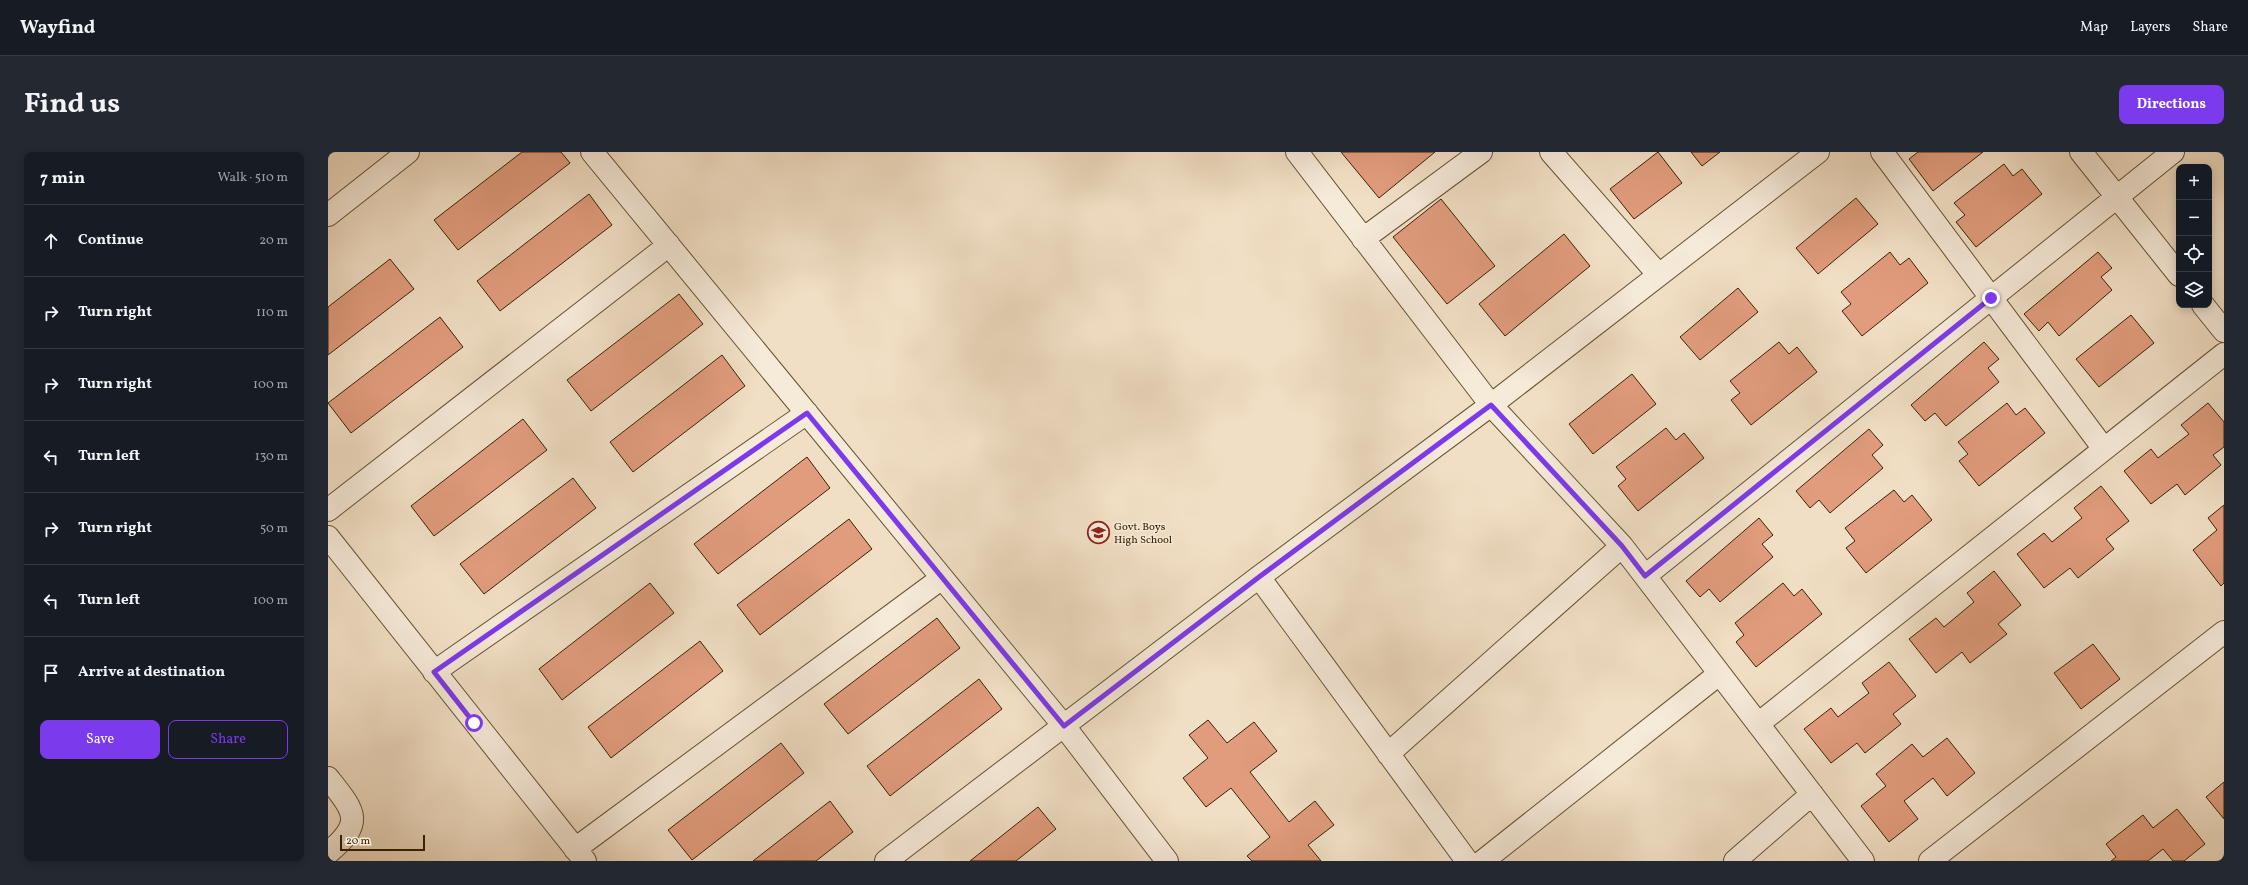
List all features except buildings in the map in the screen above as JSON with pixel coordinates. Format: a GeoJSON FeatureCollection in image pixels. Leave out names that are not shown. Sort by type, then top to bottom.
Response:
{"type":"FeatureCollection","features":[{"type":"Feature","properties":{"kind":"street"},"geometry":{"type":"LineString","coordinates":[[328,215],[408,152]]}},
{"type":"Feature","properties":{"kind":"street"},"geometry":{"type":"LineString","coordinates":[[592,152],[1064,726],[1167,861]]}},
{"type":"Feature","properties":{"kind":"street"},"geometry":{"type":"LineString","coordinates":[[1297,152],[1491,405],[1622,546],[1863,861]]}},
{"type":"Feature","properties":{"kind":"street"},"geometry":{"type":"LineString","coordinates":[[1363,239],[1481,152]]}},
{"type":"Feature","properties":{"kind":"street"},"geometry":{"type":"LineString","coordinates":[[1551,152],[1658,274]]}},
{"type":"Feature","properties":{"kind":"street"},"geometry":{"type":"LineString","coordinates":[[886,861],[1259,577],[1491,405],[1658,274],[1818,152]]}},
{"type":"Feature","properties":{"kind":"street"},"geometry":{"type":"LineString","coordinates":[[1882,152],[2104,449]]}},
{"type":"Feature","properties":{"kind":"street"},"geometry":{"type":"LineString","coordinates":[[2081,152],[2177,272]]}},
{"type":"Feature","properties":{"kind":"street"},"geometry":{"type":"LineString","coordinates":[[1645,576],[2173,152]]}},
{"type":"Feature","properties":{"kind":"street"},"geometry":{"type":"LineString","coordinates":[[328,510],[669,245]]}},
{"type":"Feature","properties":{"kind":"street"},"geometry":{"type":"LineString","coordinates":[[2205,308],[2224,331]]}},
{"type":"Feature","properties":{"kind":"street"},"geometry":{"type":"LineString","coordinates":[[1758,724],[2224,354]]}},
{"type":"Feature","properties":{"kind":"street"},"geometry":{"type":"LineString","coordinates":[[434,672],[807,413]]}},
{"type":"Feature","properties":{"kind":"street"},"geometry":{"type":"LineString","coordinates":[[328,537],[580,855],[942,578]]}},
{"type":"Feature","properties":{"kind":"street"},"geometry":{"type":"LineString","coordinates":[[1388,754],[1622,546]]}},
{"type":"Feature","properties":{"kind":"street"},"geometry":{"type":"LineString","coordinates":[[1259,577],[1467,861]]}},
{"type":"Feature","properties":{"kind":"street"},"geometry":{"type":"LineString","coordinates":[[1930,861],[2224,632]]}},
{"type":"Feature","properties":{"kind":"street"},"geometry":{"type":"LineString","coordinates":[[1483,861],[1719,674]]}},
{"type":"Feature","properties":{"kind":"street"},"geometry":{"type":"LineString","coordinates":[[328,778],[346,801],[353,822],[350,832],[343,841],[328,853]]}},
{"type":"Feature","properties":{"kind":"street"},"geometry":{"type":"LineString","coordinates":[[1735,861],[1812,794]]}},
{"type":"Feature","properties":{"kind":"place","name":"Govt. Boys High School"},"geometry":{"type":"Point","coordinates":[1098,533]}},
{"type":"Feature","properties":{"kind":"route"},"geometry":{"type":"LineString","coordinates":[[474,723],[434,672],[807,413],[1064,726],[1259,577],[1491,405],[1622,546],[1645,576],[1991,298]]}}]}
